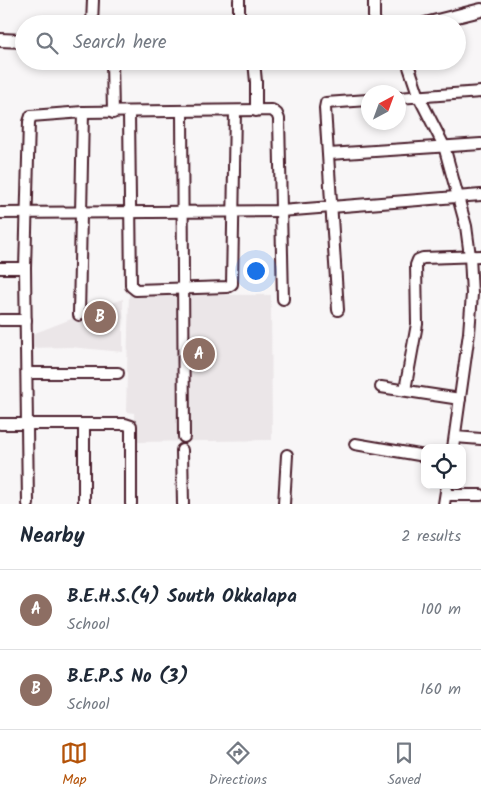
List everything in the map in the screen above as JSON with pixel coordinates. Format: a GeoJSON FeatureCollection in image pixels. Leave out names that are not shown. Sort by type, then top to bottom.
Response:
{"type":"FeatureCollection","features":[{"type":"Feature","properties":{"kind":"main road"},"geometry":{"type":"LineString","coordinates":[[461,15],[481,10]]}},
{"type":"Feature","properties":{"kind":"main road"},"geometry":{"type":"LineString","coordinates":[[0,40],[15,41]]}},
{"type":"Feature","properties":{"kind":"street"},"geometry":{"type":"LineString","coordinates":[[92,15],[93,0]]}},
{"type":"Feature","properties":{"kind":"street"},"geometry":{"type":"LineString","coordinates":[[239,0],[239,15]]}},
{"type":"Feature","properties":{"kind":"street"},"geometry":{"type":"LineString","coordinates":[[374,0],[374,15]]}},
{"type":"Feature","properties":{"kind":"street"},"geometry":{"type":"LineString","coordinates":[[112,70],[113,113]]}},
{"type":"Feature","properties":{"kind":"street"},"geometry":{"type":"LineString","coordinates":[[255,70],[256,111]]}},
{"type":"Feature","properties":{"kind":"street"},"geometry":{"type":"LineString","coordinates":[[410,70],[419,97],[444,146],[466,226],[470,256],[472,294],[476,307],[454,442],[481,439]]}},
{"type":"Feature","properties":{"kind":"street"},"geometry":{"type":"LineString","coordinates":[[406,98],[481,92]]}},
{"type":"Feature","properties":{"kind":"street"},"geometry":{"type":"LineString","coordinates":[[338,310],[325,108],[326,103],[361,100]]}},
{"type":"Feature","properties":{"kind":"street"},"geometry":{"type":"LineString","coordinates":[[28,504],[25,268],[29,122],[31,116],[83,112],[272,110],[279,119],[283,299]]}},
{"type":"Feature","properties":{"kind":"street"},"geometry":{"type":"LineString","coordinates":[[130,113],[132,289],[136,290],[227,287],[232,284],[234,111]]}},
{"type":"Feature","properties":{"kind":"street"},"geometry":{"type":"LineString","coordinates":[[79,315],[83,112]]}},
{"type":"Feature","properties":{"kind":"street"},"geometry":{"type":"LineString","coordinates":[[182,112],[184,437]]}},
{"type":"Feature","properties":{"kind":"street"},"geometry":{"type":"LineString","coordinates":[[329,154],[481,144]]}},
{"type":"Feature","properties":{"kind":"street"},"geometry":{"type":"LineString","coordinates":[[0,213],[281,211],[481,195]]}},
{"type":"Feature","properties":{"kind":"street"},"geometry":{"type":"LineString","coordinates":[[406,390],[417,324],[416,266],[418,260],[423,258],[481,256]]}},
{"type":"Feature","properties":{"kind":"street"},"geometry":{"type":"LineString","coordinates":[[0,268],[25,268]]}},
{"type":"Feature","properties":{"kind":"street"},"geometry":{"type":"LineString","coordinates":[[0,320],[26,320]]}},
{"type":"Feature","properties":{"kind":"street"},"geometry":{"type":"LineString","coordinates":[[27,373],[118,373]]}},
{"type":"Feature","properties":{"kind":"street"},"geometry":{"type":"LineString","coordinates":[[381,386],[460,399]]}},
{"type":"Feature","properties":{"kind":"street"},"geometry":{"type":"LineString","coordinates":[[0,424],[126,424],[131,426],[131,504]]}},
{"type":"Feature","properties":{"kind":"street"},"geometry":{"type":"LineString","coordinates":[[84,424],[84,504]]}},
{"type":"Feature","properties":{"kind":"street"},"geometry":{"type":"LineString","coordinates":[[355,444],[421,455]]}},
{"type":"Feature","properties":{"kind":"street"},"geometry":{"type":"LineString","coordinates":[[182,450],[183,504]]}},
{"type":"Feature","properties":{"kind":"street"},"geometry":{"type":"LineString","coordinates":[[284,504],[287,455]]}},
{"type":"Feature","properties":{"kind":"street"},"geometry":{"type":"LineString","coordinates":[[446,495],[481,495]]}},
{"type":"Feature","properties":{"kind":"shaded area"},"geometry":{"type":"Polygon","coordinates":[[[129,294],[271,295],[272,440],[135,442],[134,413],[126,412],[129,294]]]}},
{"type":"Feature","properties":{"kind":"shaded area"},"geometry":{"type":"Polygon","coordinates":[[[123,299],[123,352],[70,347],[29,348],[30,335],[123,299]]]}},
{"type":"Feature","properties":{"kind":"place","name":"B.E.P.S No (3)"},"geometry":{"type":"Point","coordinates":[100,317]}},
{"type":"Feature","properties":{"kind":"place","name":"B.E.H.S.(4) South Okkalapa"},"geometry":{"type":"Point","coordinates":[199,354]}}]}
